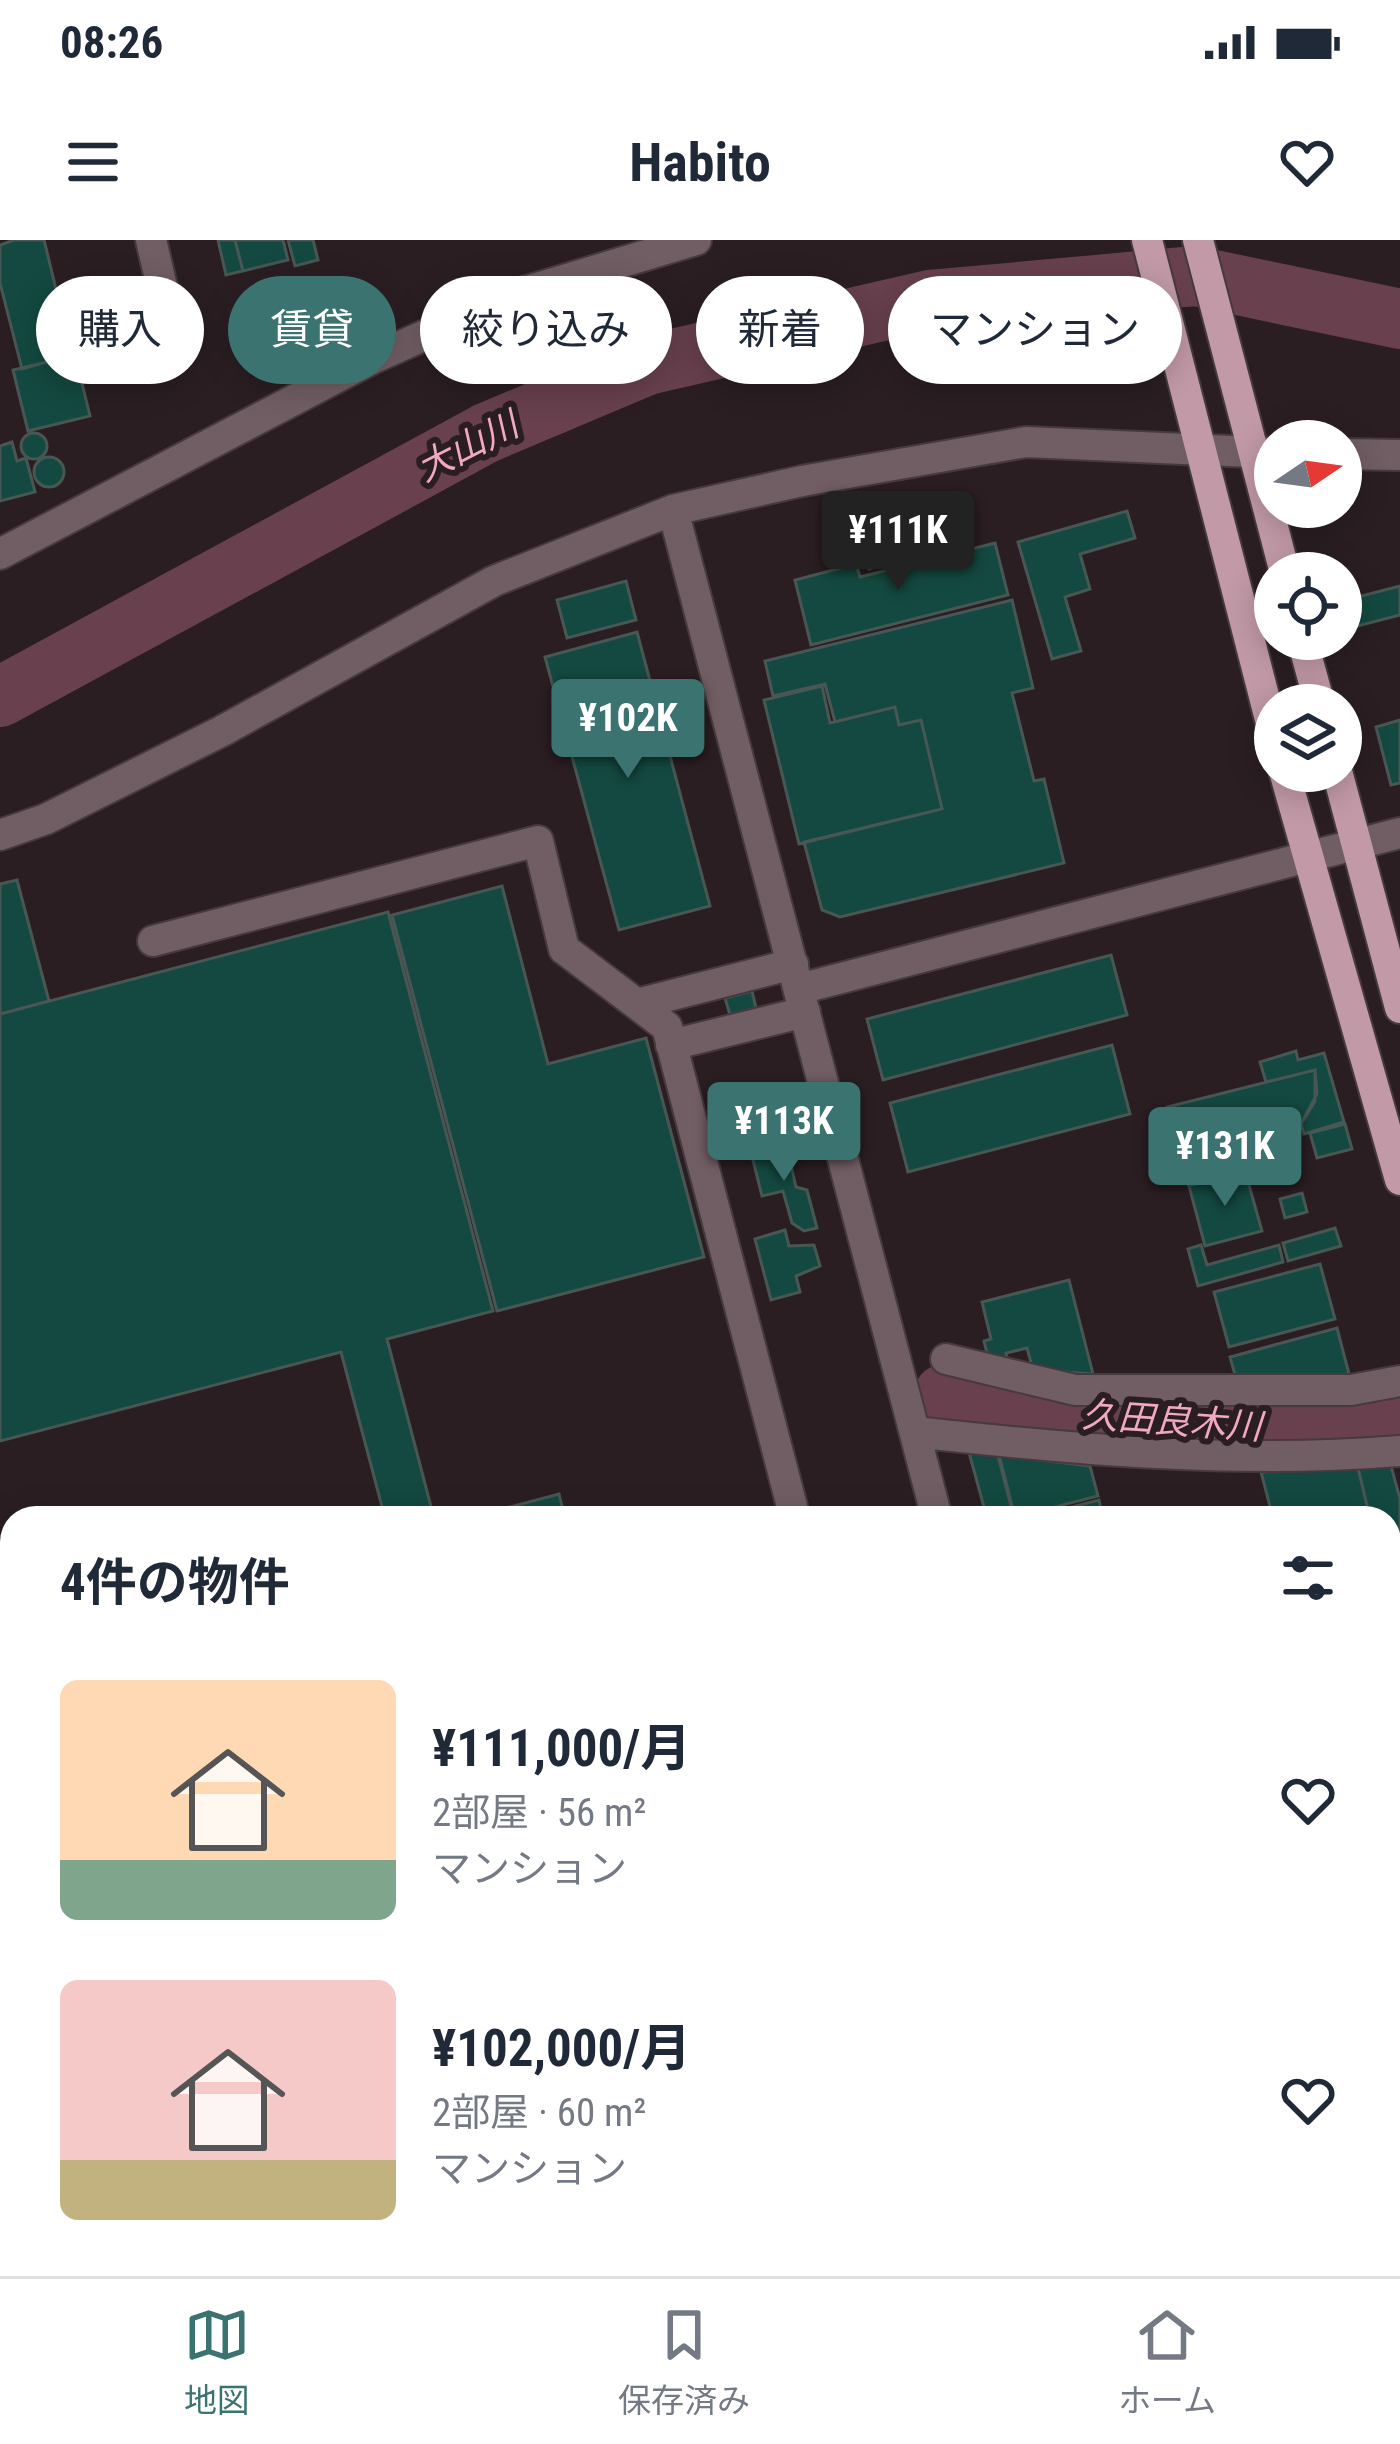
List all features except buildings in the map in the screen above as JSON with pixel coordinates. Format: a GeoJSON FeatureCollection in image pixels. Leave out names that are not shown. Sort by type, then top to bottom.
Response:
{"type":"FeatureCollection","features":[{"type":"Feature","properties":{"kind":"main road"},"geometry":{"type":"LineString","coordinates":[[1147,240],[1260,684]]}},
{"type":"Feature","properties":{"kind":"main road"},"geometry":{"type":"LineString","coordinates":[[1198,240],[1254,421]]}},
{"type":"Feature","properties":{"kind":"main road"},"geometry":{"type":"LineString","coordinates":[[1290,792],[1400,1180]]}},
{"type":"Feature","properties":{"kind":"main road"},"geometry":{"type":"LineString","coordinates":[[1343,792],[1400,1009]]}},
{"type":"Feature","properties":{"kind":"street"},"geometry":{"type":"LineString","coordinates":[[151,240],[159,276]]}},
{"type":"Feature","properties":{"kind":"street"},"geometry":{"type":"LineString","coordinates":[[0,554],[374,358],[517,294],[696,240]]}},
{"type":"Feature","properties":{"kind":"street"},"geometry":{"type":"LineString","coordinates":[[0,835],[46,819],[222,731],[494,581],[673,510],[1026,442],[1254,453]]}},
{"type":"Feature","properties":{"kind":"street"},"geometry":{"type":"LineString","coordinates":[[1362,454],[1400,455]]}},
{"type":"Feature","properties":{"kind":"street"},"geometry":{"type":"LineString","coordinates":[[673,510],[935,1506]]}},
{"type":"Feature","properties":{"kind":"street"},"geometry":{"type":"LineString","coordinates":[[638,1004],[799,988],[1400,833]]}},
{"type":"Feature","properties":{"kind":"street"},"geometry":{"type":"LineString","coordinates":[[153,941],[538,841],[564,949],[667,1027],[792,1506]]}},
{"type":"Feature","properties":{"kind":"street"},"geometry":{"type":"LineString","coordinates":[[671,1046],[799,988]]}},
{"type":"Feature","properties":{"kind":"street"},"geometry":{"type":"LineString","coordinates":[[946,1359],[1075,1390],[1351,1390],[1400,1381]]}},
{"type":"Feature","properties":{"kind":"street"},"geometry":{"type":"LineString","coordinates":[[915,1432],[1064,1448],[1287,1460],[1400,1451]]}},
{"type":"Feature","properties":{"kind":"waterway","name":"大山川"},"geometry":{"type":"LineString","coordinates":[[0,697],[486,433],[647,365],[930,300],[1195,276],[1400,319]]}},
{"type":"Feature","properties":{"kind":"waterway","name":"久田良木川"},"geometry":{"type":"LineString","coordinates":[[944,1394],[1150,1425],[1261,1429],[1400,1416]]}}]}
